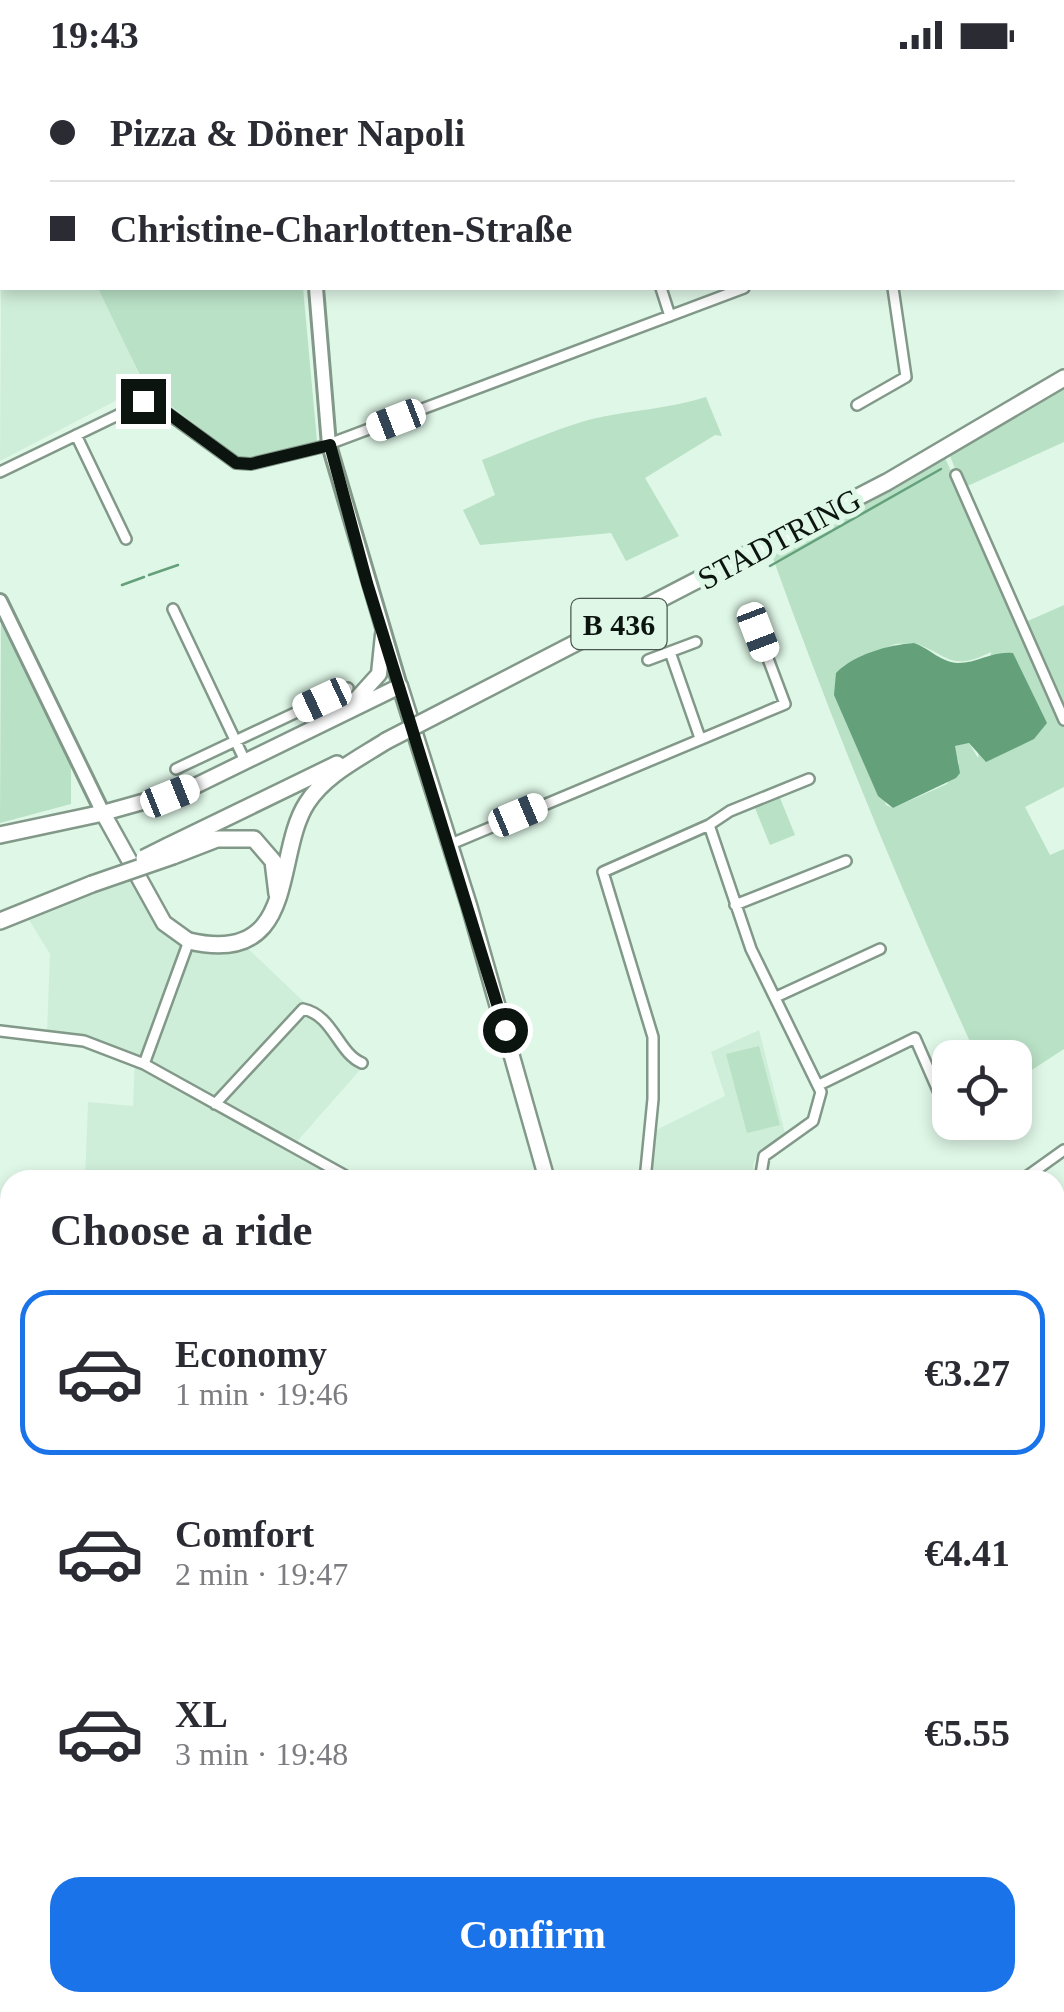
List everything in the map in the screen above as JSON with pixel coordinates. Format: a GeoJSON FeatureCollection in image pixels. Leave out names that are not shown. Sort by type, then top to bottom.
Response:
{"type":"FeatureCollection","features":[{"type":"Feature","properties":{"kind":"highway","name":"STADTRING"},"geometry":{"type":"LineString","coordinates":[[170,851],[887,482],[1064,378]]}},
{"type":"Feature","properties":{"kind":"highway"},"geometry":{"type":"LineString","coordinates":[[189,942],[234,942],[260,928],[283,892],[304,806],[337,772],[386,741]]}},
{"type":"Feature","properties":{"kind":"highway"},"geometry":{"type":"LineString","coordinates":[[0,834],[103,813]]}},
{"type":"Feature","properties":{"kind":"highway"},"geometry":{"type":"LineString","coordinates":[[0,920],[32,912],[170,851],[217,839],[254,839],[268,850],[276,871],[272,913]]}},
{"type":"Feature","properties":{"kind":"main road"},"geometry":{"type":"LineString","coordinates":[[316,290],[330,445],[382,635],[451,844],[544,1170]]}},
{"type":"Feature","properties":{"kind":"main road"},"geometry":{"type":"LineString","coordinates":[[0,602],[103,813],[164,923],[189,942]]}},
{"type":"Feature","properties":{"kind":"main road"},"geometry":{"type":"LineString","coordinates":[[322,726],[373,684],[382,664],[382,635]]}},
{"type":"Feature","properties":{"kind":"main road"},"geometry":{"type":"LineString","coordinates":[[103,813],[170,796],[246,763],[400,686]]}},
{"type":"Feature","properties":{"kind":"street"},"geometry":{"type":"LineString","coordinates":[[662,290],[670,316]]}},
{"type":"Feature","properties":{"kind":"street"},"geometry":{"type":"LineString","coordinates":[[0,472],[150,400],[236,463],[251,464],[330,445],[739,290]]}},
{"type":"Feature","properties":{"kind":"street"},"geometry":{"type":"LineString","coordinates":[[857,405],[906,377],[892,290]]}},
{"type":"Feature","properties":{"kind":"street"},"geometry":{"type":"LineString","coordinates":[[76,434],[126,538]]}},
{"type":"Feature","properties":{"kind":"street"},"geometry":{"type":"LineString","coordinates":[[956,475],[1064,720]]}},
{"type":"Feature","properties":{"kind":"street"},"geometry":{"type":"LineString","coordinates":[[172,609],[246,763]]}},
{"type":"Feature","properties":{"kind":"street"},"geometry":{"type":"LineString","coordinates":[[451,844],[785,704],[758,632],[757,616]]}},
{"type":"Feature","properties":{"kind":"street"},"geometry":{"type":"LineString","coordinates":[[648,660],[696,642]]}},
{"type":"Feature","properties":{"kind":"street"},"geometry":{"type":"LineString","coordinates":[[670,652],[700,738]]}},
{"type":"Feature","properties":{"kind":"street"},"geometry":{"type":"LineString","coordinates":[[176,769],[348,688]]}},
{"type":"Feature","properties":{"kind":"street"},"geometry":{"type":"LineString","coordinates":[[645,1170],[653,1099],[653,1036],[603,872],[809,778]]}},
{"type":"Feature","properties":{"kind":"street"},"geometry":{"type":"LineString","coordinates":[[709,826],[734,905],[819,1084],[820,1102],[813,1122],[764,1156],[762,1170]]}},
{"type":"Feature","properties":{"kind":"street"},"geometry":{"type":"LineString","coordinates":[[734,905],[846,861]]}},
{"type":"Feature","properties":{"kind":"street"},"geometry":{"type":"LineString","coordinates":[[144,1064],[189,942]]}},
{"type":"Feature","properties":{"kind":"street"},"geometry":{"type":"LineString","coordinates":[[776,997],[880,949]]}},
{"type":"Feature","properties":{"kind":"street"},"geometry":{"type":"LineString","coordinates":[[215,1104],[303,1008],[337,1034],[352,1059],[362,1063]]}},
{"type":"Feature","properties":{"kind":"street"},"geometry":{"type":"LineString","coordinates":[[0,1040],[0,1031],[84,1041],[144,1064],[335,1170]]}},
{"type":"Feature","properties":{"kind":"street"},"geometry":{"type":"LineString","coordinates":[[819,1084],[915,1038],[932,1077]]}},
{"type":"Feature","properties":{"kind":"street"},"geometry":{"type":"LineString","coordinates":[[1036,1170],[1064,1150]]}},
{"type":"Feature","properties":{"kind":"shaded area"},"geometry":{"type":"Polygon","coordinates":[[[1,290],[101,290],[144,386],[0,461],[1,290]]]}},
{"type":"Feature","properties":{"kind":"shaded area"},"geometry":{"type":"Polygon","coordinates":[[[99,290],[303,290],[317,441],[248,459],[236,456],[145,386],[99,290]]]}},
{"type":"Feature","properties":{"kind":"shaded area"},"geometry":{"type":"Polygon","coordinates":[[[1064,387],[1064,442],[963,488],[950,456],[1064,387]]]}},
{"type":"Feature","properties":{"kind":"shaded area"},"geometry":{"type":"Polygon","coordinates":[[[706,397],[722,436],[715,435],[645,478],[679,536],[626,561],[611,533],[480,545],[463,510],[495,495],[482,460],[592,419],[706,397]]]}},
{"type":"Feature","properties":{"kind":"shaded area"},"geometry":{"type":"Polygon","coordinates":[[[945,458],[1021,624],[1064,605],[1064,787],[1025,807],[1050,855],[1064,849],[1064,1049],[1032,1070],[1032,1040],[969,1040],[868,806],[770,550],[945,458]],[[915,643],[895,644],[843,666],[886,805],[893,808],[947,784],[959,763],[954,746],[969,743],[978,758],[991,652],[967,661],[944,657],[915,643]]]}},
{"type":"Feature","properties":{"kind":"shaded area"},"geometry":{"type":"Polygon","coordinates":[[[1,622],[71,764],[71,804],[0,823],[1,622]]]}},
{"type":"Feature","properties":{"kind":"shaded area"},"geometry":{"type":"Polygon","coordinates":[[[914,643],[946,661],[958,663],[1013,653],[1047,723],[1034,739],[986,762],[969,743],[955,746],[960,773],[956,778],[893,808],[878,796],[834,695],[836,673],[872,652],[914,643]]]}},
{"type":"Feature","properties":{"kind":"shaded area"},"geometry":{"type":"Polygon","coordinates":[[[778,793],[795,835],[770,845],[753,803],[778,793]]]}},
{"type":"Feature","properties":{"kind":"shaded area"},"geometry":{"type":"Polygon","coordinates":[[[135,872],[172,933],[239,940],[367,1062],[293,1146],[331,1170],[85,1170],[88,1102],[133,1106],[135,1055],[84,1037],[47,1032],[50,954],[26,915],[135,872]]]}},
{"type":"Feature","properties":{"kind":"shaded area"},"geometry":{"type":"Polygon","coordinates":[[[759,1030],[785,1133],[760,1151],[753,1170],[648,1170],[650,1133],[725,1096],[711,1052],[759,1030]]]}},
{"type":"Feature","properties":{"kind":"shaded area"},"geometry":{"type":"Polygon","coordinates":[[[759,1046],[780,1125],[747,1133],[726,1054],[759,1046]]]}},
{"type":"Feature","properties":{"kind":"waterway"},"geometry":{"type":"LineString","coordinates":[[770,566],[941,469]]}},
{"type":"Feature","properties":{"kind":"waterway"},"geometry":{"type":"LineString","coordinates":[[149,575],[178,565]]}},
{"type":"Feature","properties":{"kind":"waterway"},"geometry":{"type":"LineString","coordinates":[[122,585],[144,577]]}},
{"type":"Feature","properties":{"kind":"route"},"geometry":{"type":"LineString","coordinates":[[143,401],[150,400],[236,463],[251,464],[330,445],[382,635],[451,844],[505,1030]]}}]}
